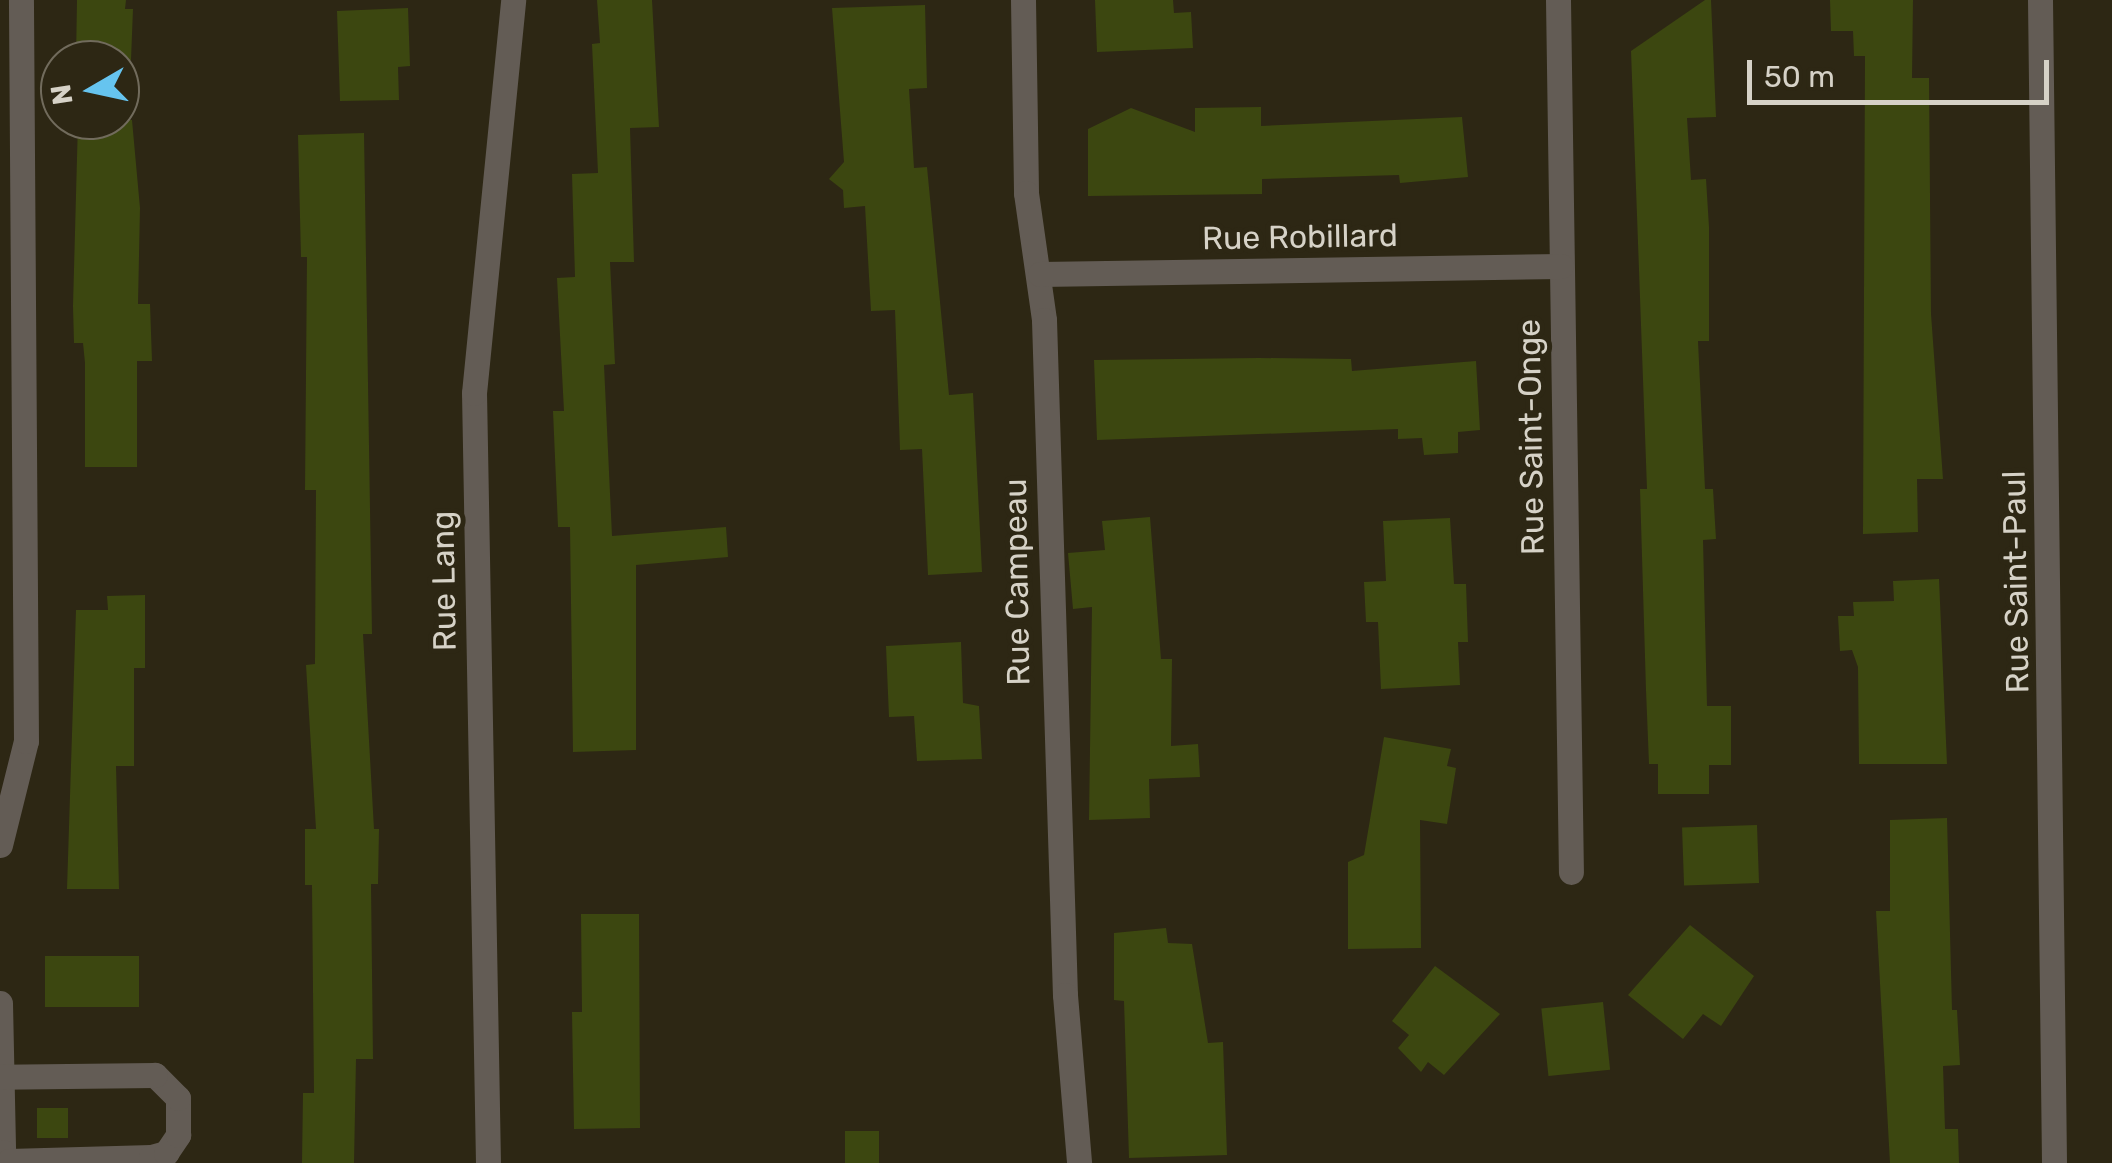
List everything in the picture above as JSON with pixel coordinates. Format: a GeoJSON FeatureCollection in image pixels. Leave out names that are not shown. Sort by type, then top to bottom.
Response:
{"type":"FeatureCollection","features":[{"type":"Feature","properties":{"kind":"street"},"geometry":{"type":"LineString","coordinates":[[0,845],[26,741],[20,0]]}},
{"type":"Feature","properties":{"kind":"street","name":"Rue Lang"},"geometry":{"type":"LineString","coordinates":[[488,1163],[474,393],[513,0]]}},
{"type":"Feature","properties":{"kind":"street","name":"Rue Campeau"},"geometry":{"type":"LineString","coordinates":[[1022,0],[1026,193],[1040,274],[1054,758],[1079,1163]]}},
{"type":"Feature","properties":{"kind":"street","name":"Rue Saint-Onge"},"geometry":{"type":"LineString","coordinates":[[1558,0],[1571,872]]}},
{"type":"Feature","properties":{"kind":"street","name":"Rue Saint-Paul"},"geometry":{"type":"LineString","coordinates":[[2040,0],[2054,1163]]}},
{"type":"Feature","properties":{"kind":"street","name":"Rue Robillard"},"geometry":{"type":"LineString","coordinates":[[1040,274],[1561,266]]}},
{"type":"Feature","properties":{"kind":"street"},"geometry":{"type":"LineString","coordinates":[[0,1003],[2,1077],[9,1161],[151,1157],[166,1153],[178,1135],[178,1098],[156,1075],[2,1077]]}},
{"type":"Feature","properties":{"kind":"building"},"geometry":{"type":"Polygon","coordinates":[[[77,0],[126,0],[125,9],[133,9],[132,40],[76,40],[77,0]]]}},
{"type":"Feature","properties":{"kind":"building"},"geometry":{"type":"Polygon","coordinates":[[[597,0],[652,0],[659,127],[630,128],[634,262],[610,262],[615,364],[604,365],[612,536],[726,527],[728,557],[636,565],[636,750],[573,752],[570,527],[558,527],[553,411],[564,411],[557,278],[575,277],[572,174],[598,173],[592,44],[600,43],[597,0]]]}},
{"type":"Feature","properties":{"kind":"building"},"geometry":{"type":"Polygon","coordinates":[[[1095,0],[1173,0],[1174,13],[1191,12],[1193,48],[1097,52],[1095,0]]]}},
{"type":"Feature","properties":{"kind":"building"},"geometry":{"type":"Polygon","coordinates":[[[1705,0],[1711,0],[1716,117],[1687,118],[1691,180],[1706,179],[1709,227],[1709,341],[1698,341],[1705,489],[1713,489],[1716,539],[1703,540],[1707,706],[1731,706],[1731,765],[1709,765],[1709,794],[1658,794],[1658,764],[1649,764],[1646,690],[1640,489],[1647,489],[1631,51],[1705,0]]]}},
{"type":"Feature","properties":{"kind":"building"},"geometry":{"type":"Polygon","coordinates":[[[1830,0],[1913,0],[1912,78],[1929,78],[1931,314],[1943,479],[1917,479],[1918,532],[1863,534],[1865,56],[1854,56],[1853,31],[1831,31],[1830,0]]]}},
{"type":"Feature","properties":{"kind":"building"},"geometry":{"type":"Polygon","coordinates":[[[925,5],[927,88],[909,89],[914,168],[927,167],[949,395],[973,393],[982,572],[928,575],[922,449],[900,450],[895,310],[871,311],[865,206],[844,208],[843,190],[829,179],[844,162],[832,8],[925,5]]]}},
{"type":"Feature","properties":{"kind":"building"},"geometry":{"type":"Polygon","coordinates":[[[408,8],[410,66],[398,67],[399,100],[340,101],[337,11],[408,8]]]}},
{"type":"Feature","properties":{"kind":"building"},"geometry":{"type":"Polygon","coordinates":[[[1261,107],[1261,126],[1462,117],[1468,177],[1400,183],[1399,175],[1262,179],[1262,194],[1088,196],[1088,129],[1131,108],[1195,132],[1195,108],[1261,107]]]}},
{"type":"Feature","properties":{"kind":"building"},"geometry":{"type":"Polygon","coordinates":[[[364,133],[372,634],[363,634],[374,829],[379,829],[378,884],[371,884],[373,1059],[356,1059],[354,1163],[302,1163],[303,1093],[314,1093],[312,885],[305,885],[305,829],[316,829],[306,665],[315,664],[316,490],[305,490],[307,257],[301,257],[298,135],[364,133]]]}},
{"type":"Feature","properties":{"kind":"building"},"geometry":{"type":"Polygon","coordinates":[[[77,140],[134,140],[140,208],[138,304],[150,304],[152,361],[137,361],[137,467],[85,467],[85,363],[83,343],[74,343],[77,140]]]}},
{"type":"Feature","properties":{"kind":"building"},"geometry":{"type":"Polygon","coordinates":[[[1351,359],[1352,371],[1476,361],[1480,430],[1458,432],[1458,453],[1424,455],[1422,438],[1398,439],[1398,429],[1097,440],[1094,360],[1351,359]]]}},
{"type":"Feature","properties":{"kind":"building"},"geometry":{"type":"Polygon","coordinates":[[[1150,517],[1161,659],[1172,659],[1171,746],[1198,744],[1200,777],[1149,779],[1150,818],[1089,820],[1092,607],[1073,609],[1068,553],[1105,550],[1102,521],[1150,517]]]}},
{"type":"Feature","properties":{"kind":"building"},"geometry":{"type":"Polygon","coordinates":[[[1450,518],[1454,584],[1466,584],[1468,642],[1458,642],[1460,685],[1381,689],[1378,622],[1366,622],[1364,582],[1386,581],[1383,521],[1450,518]]]}},
{"type":"Feature","properties":{"kind":"building"},"geometry":{"type":"Polygon","coordinates":[[[1939,579],[1947,764],[1859,764],[1858,667],[1852,650],[1840,651],[1838,616],[1854,616],[1853,602],[1894,601],[1893,581],[1939,579]]]}},
{"type":"Feature","properties":{"kind":"building"},"geometry":{"type":"Polygon","coordinates":[[[145,595],[145,668],[134,668],[134,766],[116,766],[119,889],[67,889],[76,610],[108,610],[107,596],[145,595]]]}},
{"type":"Feature","properties":{"kind":"building"},"geometry":{"type":"Polygon","coordinates":[[[961,642],[963,703],[979,706],[982,759],[917,761],[914,716],[889,717],[886,646],[961,642]]]}},
{"type":"Feature","properties":{"kind":"building"},"geometry":{"type":"Polygon","coordinates":[[[1384,737],[1451,749],[1447,766],[1456,768],[1447,824],[1420,820],[1421,948],[1348,949],[1348,862],[1364,855],[1384,737]]]}},
{"type":"Feature","properties":{"kind":"building"},"geometry":{"type":"Polygon","coordinates":[[[1947,818],[1952,1010],[1957,1010],[1960,1065],[1943,1066],[1945,1129],[1958,1129],[1959,1163],[1890,1163],[1876,911],[1890,911],[1890,820],[1947,818]]]}},
{"type":"Feature","properties":{"kind":"building"},"geometry":{"type":"Polygon","coordinates":[[[1757,825],[1759,883],[1684,886],[1682,828],[1757,825]]]}},
{"type":"Feature","properties":{"kind":"building"},"geometry":{"type":"Polygon","coordinates":[[[581,914],[639,914],[640,1128],[574,1129],[572,1012],[582,1012],[581,914]]]}},
{"type":"Feature","properties":{"kind":"building"},"geometry":{"type":"Polygon","coordinates":[[[1690,925],[1754,976],[1721,1026],[1703,1014],[1683,1039],[1628,995],[1690,925]]]}},
{"type":"Feature","properties":{"kind":"building"},"geometry":{"type":"Polygon","coordinates":[[[1166,928],[1168,943],[1192,944],[1208,1043],[1223,1042],[1227,1155],[1129,1158],[1124,1001],[1114,1000],[1114,933],[1166,928]]]}},
{"type":"Feature","properties":{"kind":"building"},"geometry":{"type":"Polygon","coordinates":[[[45,956],[139,956],[139,1007],[45,1007],[45,956]]]}},
{"type":"Feature","properties":{"kind":"building"},"geometry":{"type":"Polygon","coordinates":[[[1435,966],[1500,1014],[1444,1075],[1428,1062],[1421,1072],[1398,1048],[1409,1035],[1392,1021],[1435,966]]]}},
{"type":"Feature","properties":{"kind":"building"},"geometry":{"type":"Polygon","coordinates":[[[1603,1002],[1610,1070],[1548,1076],[1541,1008],[1603,1002]]]}},
{"type":"Feature","properties":{"kind":"building"},"geometry":{"type":"Polygon","coordinates":[[[37,1108],[68,1108],[68,1138],[37,1138],[37,1108]]]}},
{"type":"Feature","properties":{"kind":"building"},"geometry":{"type":"Polygon","coordinates":[[[845,1131],[879,1131],[879,1163],[845,1163],[845,1131]]]}}]}
